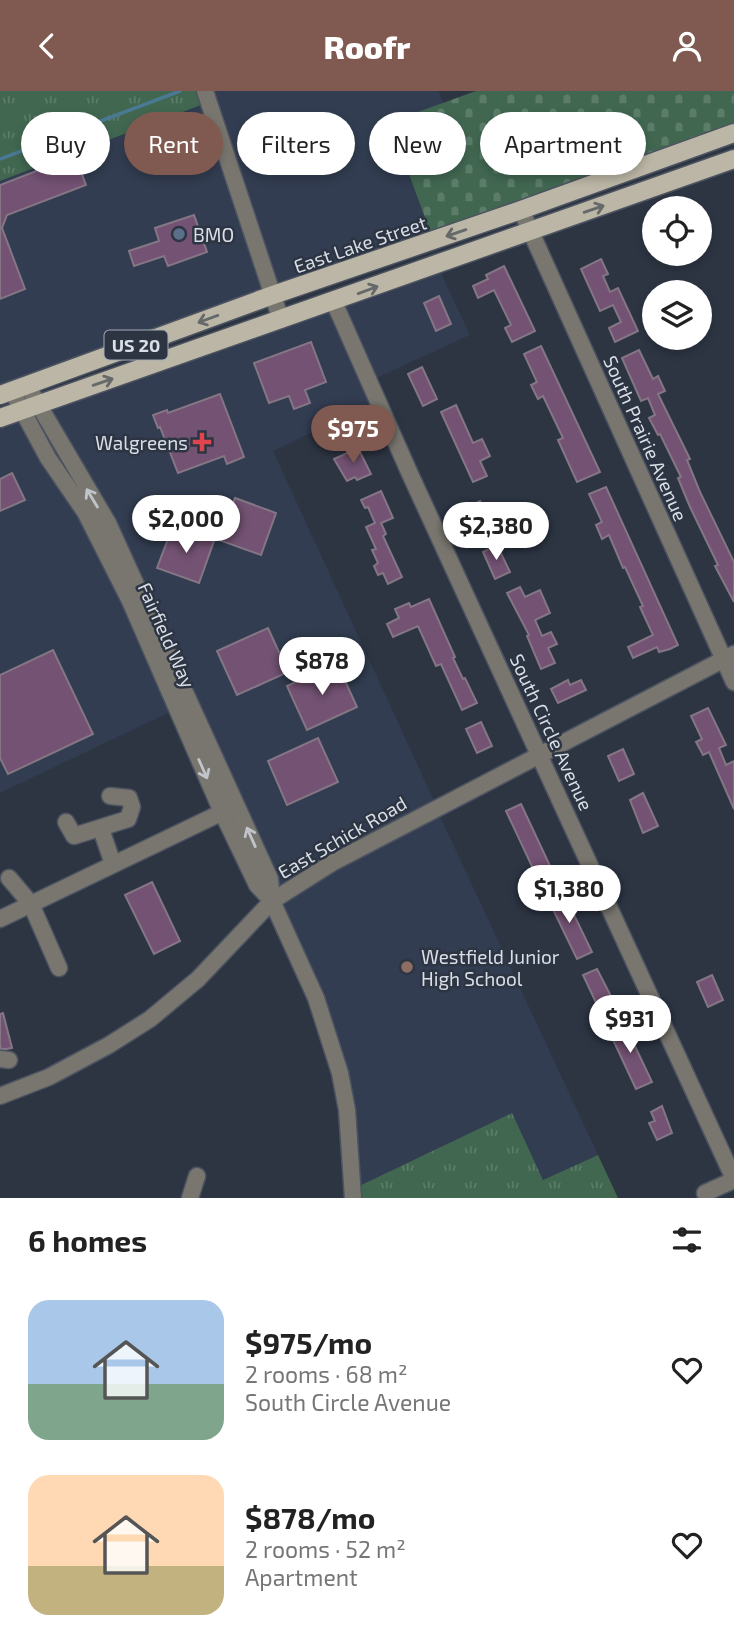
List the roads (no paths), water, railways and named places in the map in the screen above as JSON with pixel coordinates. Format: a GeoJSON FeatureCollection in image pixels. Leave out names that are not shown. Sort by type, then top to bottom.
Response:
{"type":"FeatureCollection","features":[{"type":"Feature","properties":{"kind":"main road","name":"East Lake Street"},"geometry":{"type":"LineString","coordinates":[[13,390],[272,295],[734,134]]}},
{"type":"Feature","properties":{"kind":"main road","name":"US 20"},"geometry":{"type":"LineString","coordinates":[[0,418],[734,159]]}},
{"type":"Feature","properties":{"kind":"street"},"geometry":{"type":"LineString","coordinates":[[205,91],[281,320]]}},
{"type":"Feature","properties":{"kind":"street","name":"South Prairie Avenue"},"geometry":{"type":"LineString","coordinates":[[521,210],[729,656],[734,682]]}},
{"type":"Feature","properties":{"kind":"street","name":"South Circle Avenue"},"geometry":{"type":"LineString","coordinates":[[334,302],[410,474],[734,1179],[705,1193]]}},
{"type":"Feature","properties":{"kind":"street","name":"Fairfield Way"},"geometry":{"type":"LineString","coordinates":[[13,390],[39,404],[108,523],[143,596],[230,808]]}},
{"type":"Feature","properties":{"kind":"street","name":"Fairfield Way"},"geometry":{"type":"LineString","coordinates":[[13,390],[48,457],[85,512],[230,808],[270,879],[272,901],[316,998],[340,1073],[350,1139],[354,1198]]}},
{"type":"Feature","properties":{"kind":"street","name":"East Schick Road"},"geometry":{"type":"LineString","coordinates":[[0,1096],[49,1077],[109,1045],[150,1019],[198,978],[272,901],[332,863],[729,656]]}},
{"type":"Feature","properties":{"kind":"street"},"geometry":{"type":"LineString","coordinates":[[66,822],[74,837],[128,819],[132,807],[128,798],[110,796]]}},
{"type":"Feature","properties":{"kind":"street"},"geometry":{"type":"LineString","coordinates":[[0,919],[230,808]]}},
{"type":"Feature","properties":{"kind":"street"},"geometry":{"type":"LineString","coordinates":[[101,829],[113,864]]}},
{"type":"Feature","properties":{"kind":"street"},"geometry":{"type":"LineString","coordinates":[[9,878],[31,904],[59,968]]}},
{"type":"Feature","properties":{"kind":"street"},"geometry":{"type":"LineString","coordinates":[[190,1198],[197,1176]]}},
{"type":"Feature","properties":{"kind":"waterway"},"geometry":{"type":"LineString","coordinates":[[0,159],[180,91]]}},
{"type":"Feature","properties":{"kind":"place","name":"BMO"},"geometry":{"type":"Point","coordinates":[179,234]}},
{"type":"Feature","properties":{"kind":"place","name":"Walgreens"},"geometry":{"type":"Point","coordinates":[202,442]}},
{"type":"Feature","properties":{"kind":"place","name":"Westfield Junior High School"},"geometry":{"type":"Point","coordinates":[407,967]}}]}
